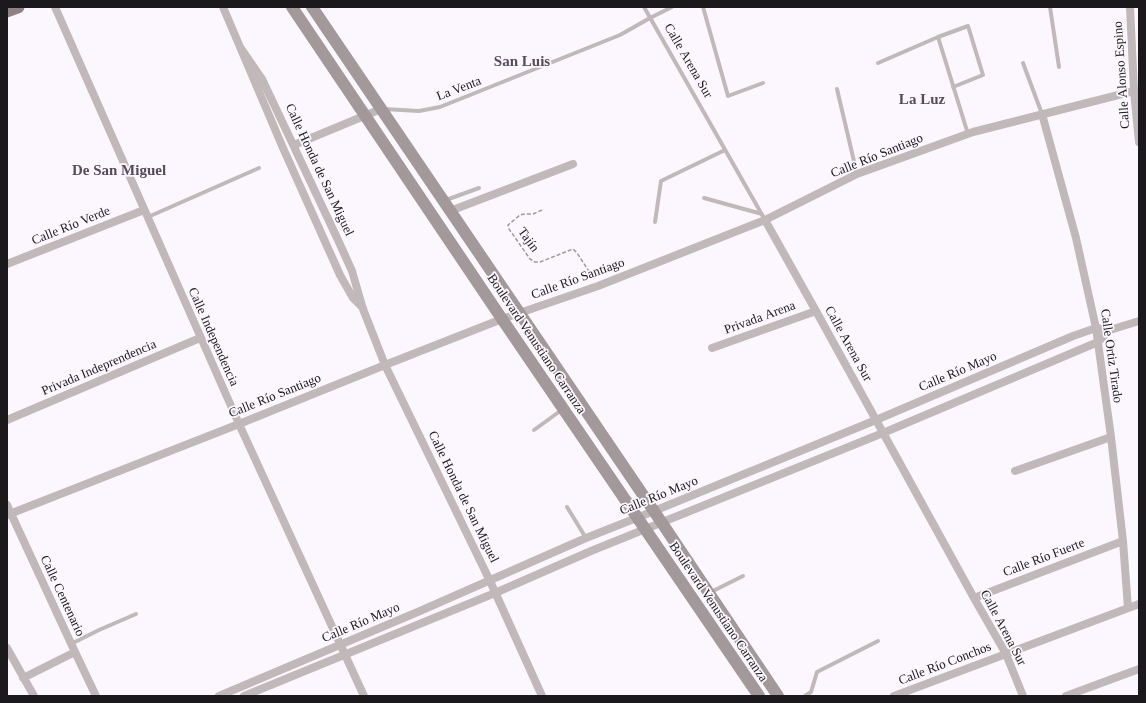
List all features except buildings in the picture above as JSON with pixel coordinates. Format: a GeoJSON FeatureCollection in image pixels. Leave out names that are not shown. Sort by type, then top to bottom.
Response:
{"type":"FeatureCollection","features":[{"type":"Feature","properties":{"kind":"main road"},"geometry":{"type":"LineString","coordinates":[[7,11],[18,7]]}},
{"type":"Feature","properties":{"kind":"main road","name":"Boulevard Venustiano Carranza"},"geometry":{"type":"LineString","coordinates":[[292,7],[645,530],[759,696]]}},
{"type":"Feature","properties":{"kind":"main road","name":"Boulevard Venustiano Carranza"},"geometry":{"type":"LineString","coordinates":[[312,7],[778,696]]}},
{"type":"Feature","properties":{"kind":"street","name":"Calle Independencia"},"geometry":{"type":"LineString","coordinates":[[55,7],[200,338],[364,696]]}},
{"type":"Feature","properties":{"kind":"street","name":"Calle Honda de San Miguel"},"geometry":{"type":"LineString","coordinates":[[223,7],[283,148],[340,275],[353,298],[363,309]]}},
{"type":"Feature","properties":{"kind":"street","name":"Calle Alonso Espino"},"geometry":{"type":"LineString","coordinates":[[1130,7],[1139,142]]}},
{"type":"Feature","properties":{"kind":"street","name":"Calle Honda de San Miguel"},"geometry":{"type":"LineString","coordinates":[[240,47],[262,79],[294,145],[352,271],[363,309],[384,364],[490,581],[542,696]]}},
{"type":"Feature","properties":{"kind":"street","name":"Calle Río Santiago"},"geometry":{"type":"LineString","coordinates":[[9,515],[239,424],[384,364],[502,319],[598,286],[763,217],[857,174],[968,134],[1136,91]]}},
{"type":"Feature","properties":{"kind":"street"},"geometry":{"type":"LineString","coordinates":[[294,145],[382,109]]}},
{"type":"Feature","properties":{"kind":"street","name":"Calle Ortiz Tirado"},"geometry":{"type":"LineString","coordinates":[[1042,114],[1076,238],[1096,328],[1123,541],[1128,608]]}},
{"type":"Feature","properties":{"kind":"street"},"geometry":{"type":"LineString","coordinates":[[447,206],[573,164]]}},
{"type":"Feature","properties":{"kind":"street","name":"Calle Río Verde"},"geometry":{"type":"LineString","coordinates":[[7,264],[146,214]]}},
{"type":"Feature","properties":{"kind":"street","name":"Calle Arena Sur"},"geometry":{"type":"LineString","coordinates":[[763,217],[1006,654],[1023,696]]}},
{"type":"Feature","properties":{"kind":"street","name":"Privada Arena"},"geometry":{"type":"LineString","coordinates":[[712,348],[816,311]]}},
{"type":"Feature","properties":{"kind":"street","name":"Calle Río Mayo"},"geometry":{"type":"LineString","coordinates":[[219,696],[490,581],[586,538],[876,420],[1096,328],[1110,330],[1139,322]]}},
{"type":"Feature","properties":{"kind":"street","name":"Calle Río Mayo"},"geometry":{"type":"LineString","coordinates":[[244,696],[495,593],[591,551],[883,433],[1098,342],[1110,330]]}},
{"type":"Feature","properties":{"kind":"street","name":"Privada Indeprendencia"},"geometry":{"type":"LineString","coordinates":[[7,420],[200,338]]}},
{"type":"Feature","properties":{"kind":"street"},"geometry":{"type":"LineString","coordinates":[[1015,471],[1111,437]]}},
{"type":"Feature","properties":{"kind":"street","name":"Calle Centenario"},"geometry":{"type":"LineString","coordinates":[[7,505],[9,515],[96,696]]}},
{"type":"Feature","properties":{"kind":"street"},"geometry":{"type":"LineString","coordinates":[[586,538],[591,551]]}},
{"type":"Feature","properties":{"kind":"street","name":"Calle Río Fuerte"},"geometry":{"type":"LineString","coordinates":[[974,598],[1123,541]]}},
{"type":"Feature","properties":{"kind":"street","name":"Calle Río Conchos"},"geometry":{"type":"LineString","coordinates":[[894,696],[1139,604]]}},
{"type":"Feature","properties":{"kind":"street"},"geometry":{"type":"LineString","coordinates":[[7,648],[34,696]]}},
{"type":"Feature","properties":{"kind":"street"},"geometry":{"type":"LineString","coordinates":[[23,678],[74,652]]}},
{"type":"Feature","properties":{"kind":"street"},"geometry":{"type":"LineString","coordinates":[[1066,696],[1139,669]]}},
{"type":"Feature","properties":{"kind":"lane","name":"Calle Arena Sur"},"geometry":{"type":"LineString","coordinates":[[644,7],[763,217]]}},
{"type":"Feature","properties":{"kind":"lane","name":"La Venta"},"geometry":{"type":"LineString","coordinates":[[382,109],[419,111],[440,108],[620,35],[672,7]]}},
{"type":"Feature","properties":{"kind":"lane"},"geometry":{"type":"LineString","coordinates":[[704,7],[728,96],[763,83]]}},
{"type":"Feature","properties":{"kind":"lane"},"geometry":{"type":"LineString","coordinates":[[1050,7],[1059,68]]}},
{"type":"Feature","properties":{"kind":"lane"},"geometry":{"type":"LineString","coordinates":[[878,63],[938,37],[968,26],[983,75],[954,87]]}},
{"type":"Feature","properties":{"kind":"lane"},"geometry":{"type":"LineString","coordinates":[[938,37],[968,134]]}},
{"type":"Feature","properties":{"kind":"lane"},"geometry":{"type":"LineString","coordinates":[[1024,63],[1042,114]]}},
{"type":"Feature","properties":{"kind":"lane"},"geometry":{"type":"LineString","coordinates":[[838,89],[857,174]]}},
{"type":"Feature","properties":{"kind":"lane"},"geometry":{"type":"LineString","coordinates":[[655,222],[661,181],[725,150]]}},
{"type":"Feature","properties":{"kind":"lane"},"geometry":{"type":"LineString","coordinates":[[146,214],[259,168]]}},
{"type":"Feature","properties":{"kind":"lane"},"geometry":{"type":"LineString","coordinates":[[447,206],[479,188]]}},
{"type":"Feature","properties":{"kind":"lane"},"geometry":{"type":"LineString","coordinates":[[704,198],[763,217]]}},
{"type":"Feature","properties":{"kind":"lane"},"geometry":{"type":"LineString","coordinates":[[534,430],[563,409]]}},
{"type":"Feature","properties":{"kind":"lane"},"geometry":{"type":"LineString","coordinates":[[567,507],[586,538]]}},
{"type":"Feature","properties":{"kind":"lane"},"geometry":{"type":"LineString","coordinates":[[709,593],[743,576]]}},
{"type":"Feature","properties":{"kind":"lane"},"geometry":{"type":"LineString","coordinates":[[71,644],[136,614]]}},
{"type":"Feature","properties":{"kind":"lane"},"geometry":{"type":"LineString","coordinates":[[805,696],[811,692],[817,672],[878,641]]}},
{"type":"Feature","properties":{"kind":"path","name":"Tajín"},"geometry":{"type":"LineString","coordinates":[[542,210],[533,214],[522,214],[508,226],[530,259],[535,262],[540,262],[570,250],[575,250],[598,286]]}},
{"type":"Feature","properties":{"kind":"district","name":"San Luis"},"geometry":{"type":"Point","coordinates":[522,62]}},
{"type":"Feature","properties":{"kind":"district","name":"La Luz"},"geometry":{"type":"Point","coordinates":[922,100]}},
{"type":"Feature","properties":{"kind":"district","name":"De San Miguel"},"geometry":{"type":"Point","coordinates":[119,171]}}]}
